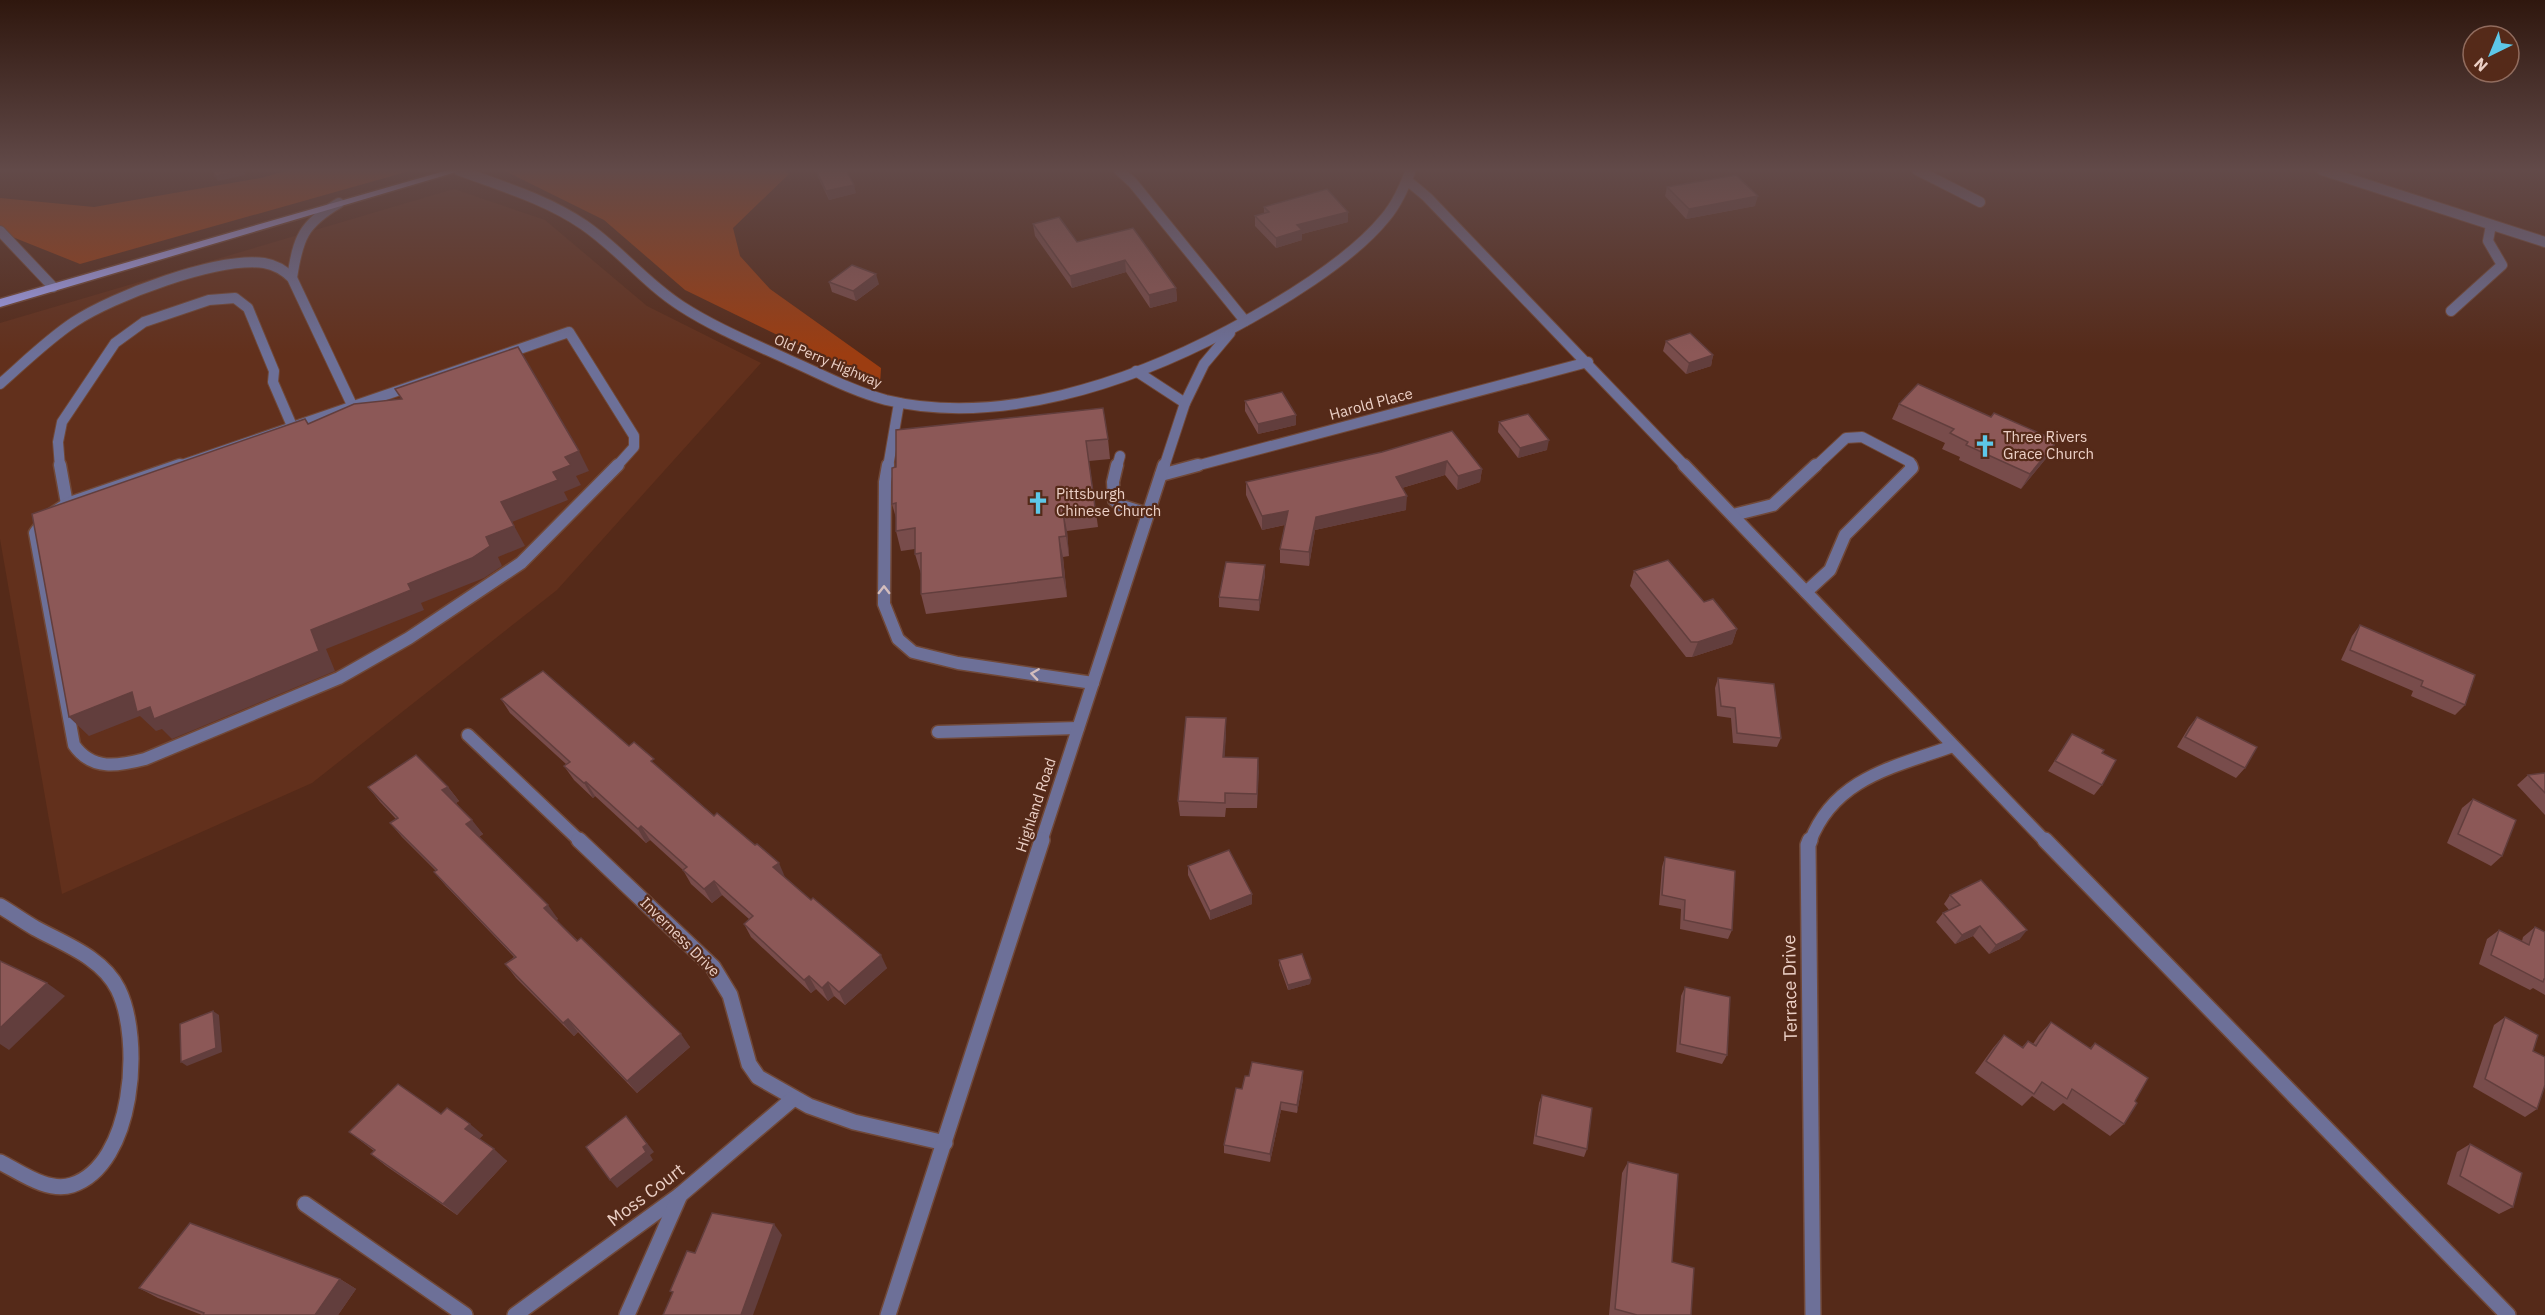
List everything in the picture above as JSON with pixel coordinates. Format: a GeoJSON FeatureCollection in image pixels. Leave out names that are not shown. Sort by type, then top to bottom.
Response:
{"type":"FeatureCollection","features":[{"type":"Feature","properties":{"kind":"main road"},"geometry":{"type":"LineString","coordinates":[[0,303],[243,231]]}},
{"type":"Feature","properties":{"kind":"street"},"geometry":{"type":"LineString","coordinates":[[0,231],[53,287]]}},
{"type":"Feature","properties":{"kind":"street"},"geometry":{"type":"LineString","coordinates":[[292,278],[297,243],[303,231]]}},
{"type":"Feature","properties":{"kind":"street","name":"Old Perry Highway"},"geometry":{"type":"LineString","coordinates":[[593,231],[661,291],[680,305],[728,332],[859,392],[899,403],[956,409],[1004,406],[1053,397],[1136,371],[1245,321],[1348,253],[1371,231]]}},
{"type":"Feature","properties":{"kind":"street"},"geometry":{"type":"LineString","coordinates":[[1172,231],[1245,321]]}},
{"type":"Feature","properties":{"kind":"street"},"geometry":{"type":"LineString","coordinates":[[1461,231],[1953,746],[2508,1315]]}},
{"type":"Feature","properties":{"kind":"street"},"geometry":{"type":"LineString","coordinates":[[2451,311],[2502,266],[2488,240],[2490,231]]}},
{"type":"Feature","properties":{"kind":"street"},"geometry":{"type":"LineString","coordinates":[[2512,231],[2545,242]]}},
{"type":"Feature","properties":{"kind":"street"},"geometry":{"type":"LineString","coordinates":[[0,384],[79,320],[102,306],[188,276],[250,263],[279,267],[292,278],[352,405]]}},
{"type":"Feature","properties":{"kind":"street"},"geometry":{"type":"LineString","coordinates":[[67,504],[58,446],[58,433],[62,422],[115,343],[125,333],[153,318],[228,297],[244,303],[274,371],[273,382],[291,426]]}},
{"type":"Feature","properties":{"kind":"street","name":"Highland Road"},"geometry":{"type":"LineString","coordinates":[[888,1315],[1185,403],[1213,351],[1245,321]]}},
{"type":"Feature","properties":{"kind":"street"},"geometry":{"type":"LineString","coordinates":[[569,332],[634,436],[634,447],[521,563],[409,638],[339,678],[145,759],[125,765],[88,762],[74,745],[35,533],[46,518],[67,504],[291,426],[569,332]]}},
{"type":"Feature","properties":{"kind":"street","name":"Harold Place"},"geometry":{"type":"LineString","coordinates":[[1161,475],[1588,362]]}},
{"type":"Feature","properties":{"kind":"street"},"geometry":{"type":"LineString","coordinates":[[1136,371],[1185,403]]}},
{"type":"Feature","properties":{"kind":"street"},"geometry":{"type":"LineString","coordinates":[[899,403],[885,482],[884,540],[885,604],[898,639],[913,652],[958,663],[1093,683]]}},
{"type":"Feature","properties":{"kind":"street"},"geometry":{"type":"LineString","coordinates":[[1732,515],[1773,505],[1846,438],[1862,437],[1910,462],[1912,468],[1845,535],[1830,570],[1806,592]]}},
{"type":"Feature","properties":{"kind":"street"},"geometry":{"type":"LineString","coordinates":[[1120,456],[1113,482],[1114,500],[1122,506],[1148,514]]}},
{"type":"Feature","properties":{"kind":"street"},"geometry":{"type":"LineString","coordinates":[[938,732],[1078,728]]}},
{"type":"Feature","properties":{"kind":"street","name":"Inverness Drive"},"geometry":{"type":"LineString","coordinates":[[468,735],[713,967],[723,980],[734,1003],[752,1071],[765,1083],[794,1098],[854,1122],[945,1143]]}},
{"type":"Feature","properties":{"kind":"street","name":"Terrace Drive"},"geometry":{"type":"LineString","coordinates":[[1813,1315],[1808,845],[1818,820],[1831,803],[1849,788],[1953,746]]}},
{"type":"Feature","properties":{"kind":"street"},"geometry":{"type":"LineString","coordinates":[[0,906],[33,927],[77,949],[108,974],[119,991],[126,1011],[130,1041],[130,1079],[122,1120],[109,1156],[99,1171],[87,1180],[61,1187],[46,1184],[0,1162]]}},
{"type":"Feature","properties":{"kind":"street","name":"Moss Court"},"geometry":{"type":"LineString","coordinates":[[515,1315],[680,1195],[794,1098]]}},
{"type":"Feature","properties":{"kind":"street"},"geometry":{"type":"LineString","coordinates":[[627,1315],[680,1195]]}},
{"type":"Feature","properties":{"kind":"street"},"geometry":{"type":"LineString","coordinates":[[305,1204],[465,1315]]}},
{"type":"Feature","properties":{"kind":"shaded area"},"geometry":{"type":"Polygon","coordinates":[[[0,231],[196,231],[80,264],[0,231]]]}},
{"type":"Feature","properties":{"kind":"shaded area"},"geometry":{"type":"Polygon","coordinates":[[[310,231],[558,231],[647,306],[761,363],[557,590],[312,783],[62,894],[0,539],[0,323],[310,231]]]}},
{"type":"Feature","properties":{"kind":"shaded area"},"geometry":{"type":"Polygon","coordinates":[[[617,231],[734,231],[740,256],[770,289],[881,368],[880,385],[685,290],[617,231]]]}},
{"type":"Feature","properties":{"kind":"building"},"geometry":{"type":"Polygon","coordinates":[[[1038,231],[1069,231],[1077,242],[1120,231],[1135,231],[1176,288],[1149,295],[1125,260],[1070,276],[1038,231]]]}},
{"type":"Feature","properties":{"kind":"building"},"geometry":{"type":"Polygon","coordinates":[[[1270,231],[1298,231],[1276,238],[1270,231]]]}},
{"type":"Feature","properties":{"kind":"building"},"geometry":{"type":"Polygon","coordinates":[[[852,265],[876,274],[853,291],[829,282],[852,265]]]}},
{"type":"Feature","properties":{"kind":"building"},"geometry":{"type":"Polygon","coordinates":[[[1690,333],[1713,355],[1689,363],[1666,341],[1690,333]]]}},
{"type":"Feature","properties":{"kind":"building"},"geometry":{"type":"Polygon","coordinates":[[[518,347],[579,451],[565,457],[571,465],[553,472],[558,480],[501,502],[514,526],[486,537],[490,546],[472,558],[408,584],[411,590],[311,630],[319,651],[154,719],[150,707],[137,712],[132,692],[69,717],[32,514],[305,419],[308,424],[354,404],[402,399],[395,389],[518,347]]]}},
{"type":"Feature","properties":{"kind":"building"},"geometry":{"type":"Polygon","coordinates":[[[1918,384],[1991,417],[1994,413],[2057,441],[2030,474],[1966,445],[1968,442],[1950,433],[1954,429],[1899,404],[1918,384]]]}},
{"type":"Feature","properties":{"kind":"building"},"geometry":{"type":"Polygon","coordinates":[[[1282,392],[1296,415],[1258,424],[1245,401],[1282,392]]]}},
{"type":"Feature","properties":{"kind":"building"},"geometry":{"type":"Polygon","coordinates":[[[1103,408],[1108,439],[1086,441],[1095,507],[1063,511],[1066,536],[1059,537],[1063,577],[921,594],[921,553],[915,554],[915,528],[896,531],[896,503],[892,504],[892,468],[896,467],[896,430],[1103,408]]]}},
{"type":"Feature","properties":{"kind":"building"},"geometry":{"type":"Polygon","coordinates":[[[1528,414],[1549,440],[1520,448],[1499,422],[1528,414]]]}},
{"type":"Feature","properties":{"kind":"building"},"geometry":{"type":"Polygon","coordinates":[[[1452,431],[1482,469],[1458,476],[1447,461],[1396,477],[1407,496],[1316,517],[1309,552],[1280,549],[1288,511],[1262,516],[1246,482],[1382,452],[1452,431]]]}},
{"type":"Feature","properties":{"kind":"building"},"geometry":{"type":"Polygon","coordinates":[[[1668,560],[1704,602],[1713,599],[1737,629],[1698,642],[1691,642],[1634,571],[1668,560]]]}},
{"type":"Feature","properties":{"kind":"building"},"geometry":{"type":"Polygon","coordinates":[[[1226,562],[1265,565],[1259,600],[1219,597],[1226,562]]]}},
{"type":"Feature","properties":{"kind":"building"},"geometry":{"type":"Polygon","coordinates":[[[2360,625],[2475,675],[2465,705],[2421,686],[2423,681],[2350,650],[2360,625]]]}},
{"type":"Feature","properties":{"kind":"building"},"geometry":{"type":"Polygon","coordinates":[[[543,671],[629,746],[634,742],[654,759],[651,761],[714,816],[717,813],[755,845],[757,844],[779,863],[773,867],[881,955],[839,992],[828,982],[822,988],[809,976],[804,980],[744,924],[753,916],[714,881],[704,889],[683,870],[687,867],[641,826],[638,829],[586,782],[584,783],[564,766],[570,762],[501,699],[543,671]]]}},
{"type":"Feature","properties":{"kind":"building"},"geometry":{"type":"Polygon","coordinates":[[[1718,678],[1774,684],[1781,738],[1737,733],[1735,708],[1721,706],[1718,678]]]}},
{"type":"Feature","properties":{"kind":"building"},"geometry":{"type":"Polygon","coordinates":[[[1186,717],[1226,718],[1223,757],[1258,758],[1257,794],[1225,793],[1225,803],[1178,801],[1186,717]]]}},
{"type":"Feature","properties":{"kind":"building"},"geometry":{"type":"Polygon","coordinates":[[[2197,717],[2257,747],[2245,768],[2185,737],[2197,717]]]}},
{"type":"Feature","properties":{"kind":"building"},"geometry":{"type":"Polygon","coordinates":[[[2072,734],[2104,750],[2102,753],[2116,760],[2102,785],[2055,761],[2072,734]]]}},
{"type":"Feature","properties":{"kind":"building"},"geometry":{"type":"Polygon","coordinates":[[[416,755],[448,787],[442,790],[472,820],[466,824],[548,905],[544,908],[577,941],[581,938],[681,1034],[627,1081],[568,1019],[563,1023],[505,964],[516,957],[434,872],[437,870],[390,823],[398,818],[368,787],[416,755]]]}},
{"type":"Feature","properties":{"kind":"building"},"geometry":{"type":"Polygon","coordinates":[[[2545,773],[2545,793],[2528,775],[2545,773]]]}},
{"type":"Feature","properties":{"kind":"building"},"geometry":{"type":"Polygon","coordinates":[[[2473,799],[2516,820],[2502,856],[2458,834],[2473,799]]]}},
{"type":"Feature","properties":{"kind":"building"},"geometry":{"type":"Polygon","coordinates":[[[1229,850],[1252,894],[1210,911],[1188,866],[1229,850]]]}},
{"type":"Feature","properties":{"kind":"building"},"geometry":{"type":"Polygon","coordinates":[[[1665,857],[1735,871],[1732,930],[1684,920],[1685,900],[1662,895],[1665,857]]]}},
{"type":"Feature","properties":{"kind":"building"},"geometry":{"type":"Polygon","coordinates":[[[1981,880],[2027,930],[1996,945],[1980,926],[1962,935],[1943,913],[1960,905],[1950,895],[1981,880]]]}},
{"type":"Feature","properties":{"kind":"building"},"geometry":{"type":"Polygon","coordinates":[[[2535,927],[2545,932],[2545,979],[2543,982],[2491,955],[2499,930],[2529,945],[2535,927]]]}},
{"type":"Feature","properties":{"kind":"building"},"geometry":{"type":"Polygon","coordinates":[[[1302,954],[1311,979],[1288,985],[1279,960],[1302,954]]]}},
{"type":"Feature","properties":{"kind":"building"},"geometry":{"type":"Polygon","coordinates":[[[0,961],[47,983],[0,1028],[0,961]]]}},
{"type":"Feature","properties":{"kind":"building"},"geometry":{"type":"Polygon","coordinates":[[[1685,987],[1730,997],[1727,1055],[1680,1044],[1685,987]]]}},
{"type":"Feature","properties":{"kind":"building"},"geometry":{"type":"Polygon","coordinates":[[[213,1011],[216,1048],[181,1062],[180,1024],[213,1011]]]}},
{"type":"Feature","properties":{"kind":"building"},"geometry":{"type":"Polygon","coordinates":[[[2505,1017],[2538,1035],[2533,1051],[2545,1057],[2545,1085],[2537,1109],[2485,1079],[2505,1017]]]}},
{"type":"Feature","properties":{"kind":"building"},"geometry":{"type":"Polygon","coordinates":[[[2051,1022],[2091,1049],[2095,1043],[2148,1078],[2135,1101],[2137,1103],[2124,1124],[2072,1089],[2067,1099],[2042,1082],[2034,1094],[1986,1061],[2004,1035],[2023,1048],[2028,1041],[2036,1046],[2051,1022]]]}},
{"type":"Feature","properties":{"kind":"building"},"geometry":{"type":"Polygon","coordinates":[[[1252,1062],[1303,1071],[1297,1105],[1281,1102],[1270,1154],[1224,1145],[1236,1088],[1242,1089],[1245,1076],[1249,1076],[1252,1062]]]}},
{"type":"Feature","properties":{"kind":"building"},"geometry":{"type":"Polygon","coordinates":[[[398,1084],[441,1114],[447,1108],[470,1124],[465,1129],[494,1149],[443,1204],[371,1154],[375,1150],[349,1132],[398,1084]]]}},
{"type":"Feature","properties":{"kind":"building"},"geometry":{"type":"Polygon","coordinates":[[[1542,1095],[1592,1108],[1587,1149],[1536,1136],[1542,1095]]]}},
{"type":"Feature","properties":{"kind":"building"},"geometry":{"type":"Polygon","coordinates":[[[626,1116],[647,1144],[643,1147],[646,1152],[610,1180],[586,1147],[626,1116]]]}},
{"type":"Feature","properties":{"kind":"building"},"geometry":{"type":"Polygon","coordinates":[[[2470,1144],[2522,1173],[2513,1207],[2460,1176],[2470,1144]]]}},
{"type":"Feature","properties":{"kind":"building"},"geometry":{"type":"Polygon","coordinates":[[[1628,1162],[1678,1174],[1672,1262],[1694,1268],[1691,1315],[1637,1315],[1615,1309],[1628,1162]]]}},
{"type":"Feature","properties":{"kind":"building"},"geometry":{"type":"Polygon","coordinates":[[[712,1213],[774,1224],[741,1315],[663,1315],[673,1292],[670,1291],[687,1251],[695,1253],[712,1213]]]}},
{"type":"Feature","properties":{"kind":"building"},"geometry":{"type":"Polygon","coordinates":[[[190,1223],[340,1279],[315,1315],[203,1315],[204,1313],[139,1288],[190,1223]]]}},
{"type":"Feature","properties":{"kind":"place","name":"Three Rivers Grace Church"},"geometry":{"type":"Point","coordinates":[1985,446]}},
{"type":"Feature","properties":{"kind":"place","name":"Pittsburgh Chinese Church"},"geometry":{"type":"Point","coordinates":[1038,503]}}]}
